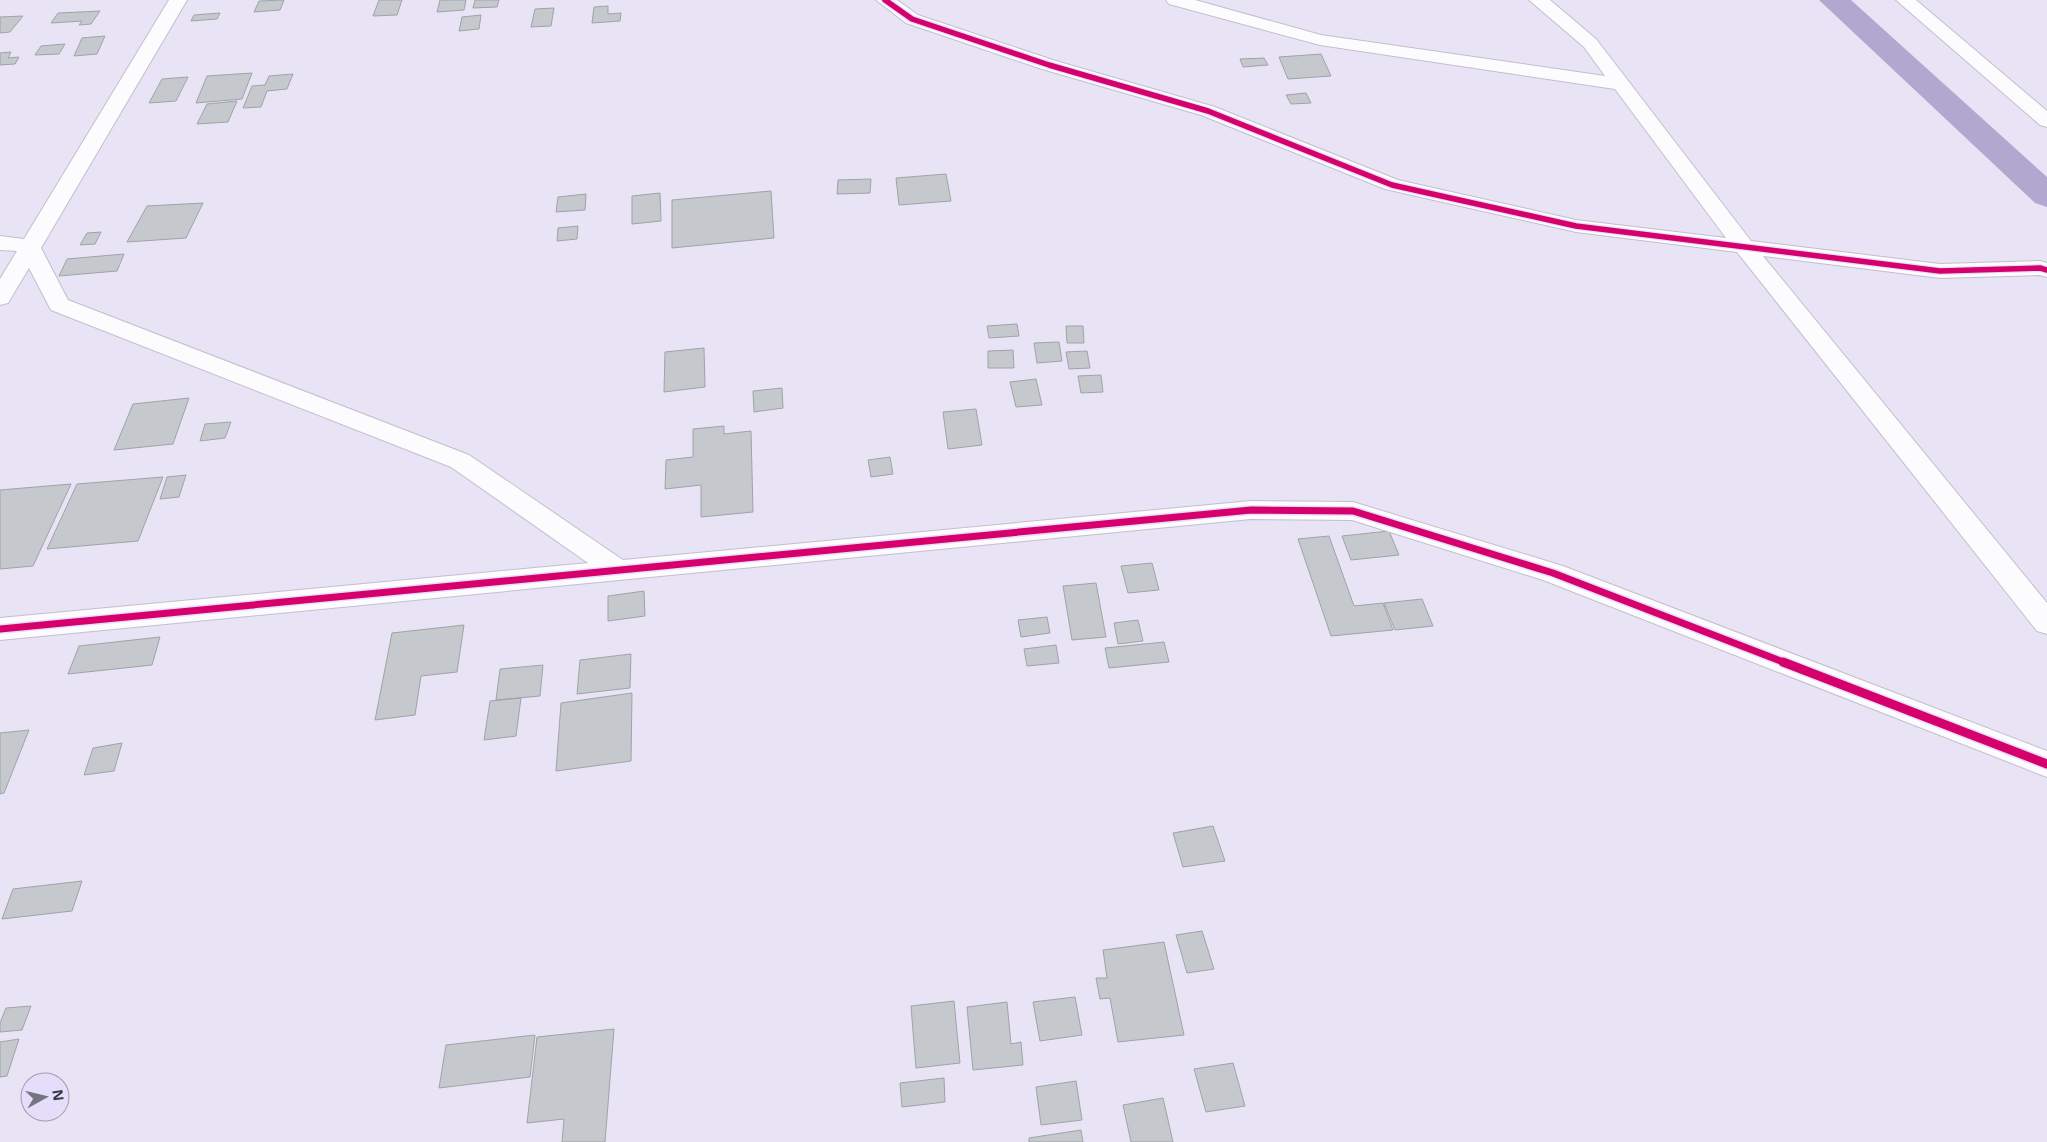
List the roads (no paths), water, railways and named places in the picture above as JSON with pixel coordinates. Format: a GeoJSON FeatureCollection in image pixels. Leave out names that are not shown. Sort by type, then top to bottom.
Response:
{"type":"FeatureCollection","features":[{"type":"Feature","properties":{"kind":"street"},"geometry":{"type":"LineString","coordinates":[[0,298],[29,246],[178,0]]}},
{"type":"Feature","properties":{"kind":"street"},"geometry":{"type":"LineString","coordinates":[[885,0],[912,19],[1049,65],[1208,111],[1392,185],[1576,226],[1940,271],[2040,268],[2047,270]]}},
{"type":"Feature","properties":{"kind":"street"},"geometry":{"type":"LineString","coordinates":[[1175,0],[1320,40],[1622,84]]}},
{"type":"Feature","properties":{"kind":"street"},"geometry":{"type":"LineString","coordinates":[[1538,0],[1590,43],[1744,247],[2047,623]]}},
{"type":"Feature","properties":{"kind":"street"},"geometry":{"type":"LineString","coordinates":[[1905,0],[2047,121]]}},
{"type":"Feature","properties":{"kind":"street"},"geometry":{"type":"LineString","coordinates":[[0,244],[29,246]]}},
{"type":"Feature","properties":{"kind":"street"},"geometry":{"type":"LineString","coordinates":[[29,246],[59,305],[460,461],[618,570]]}},
{"type":"Feature","properties":{"kind":"street"},"geometry":{"type":"LineString","coordinates":[[0,629],[1250,510],[1353,511],[1554,573],[2047,764]]}},
{"type":"Feature","properties":{"kind":"waterway"},"geometry":{"type":"LineString","coordinates":[[1834,0],[2047,196]]}}]}
